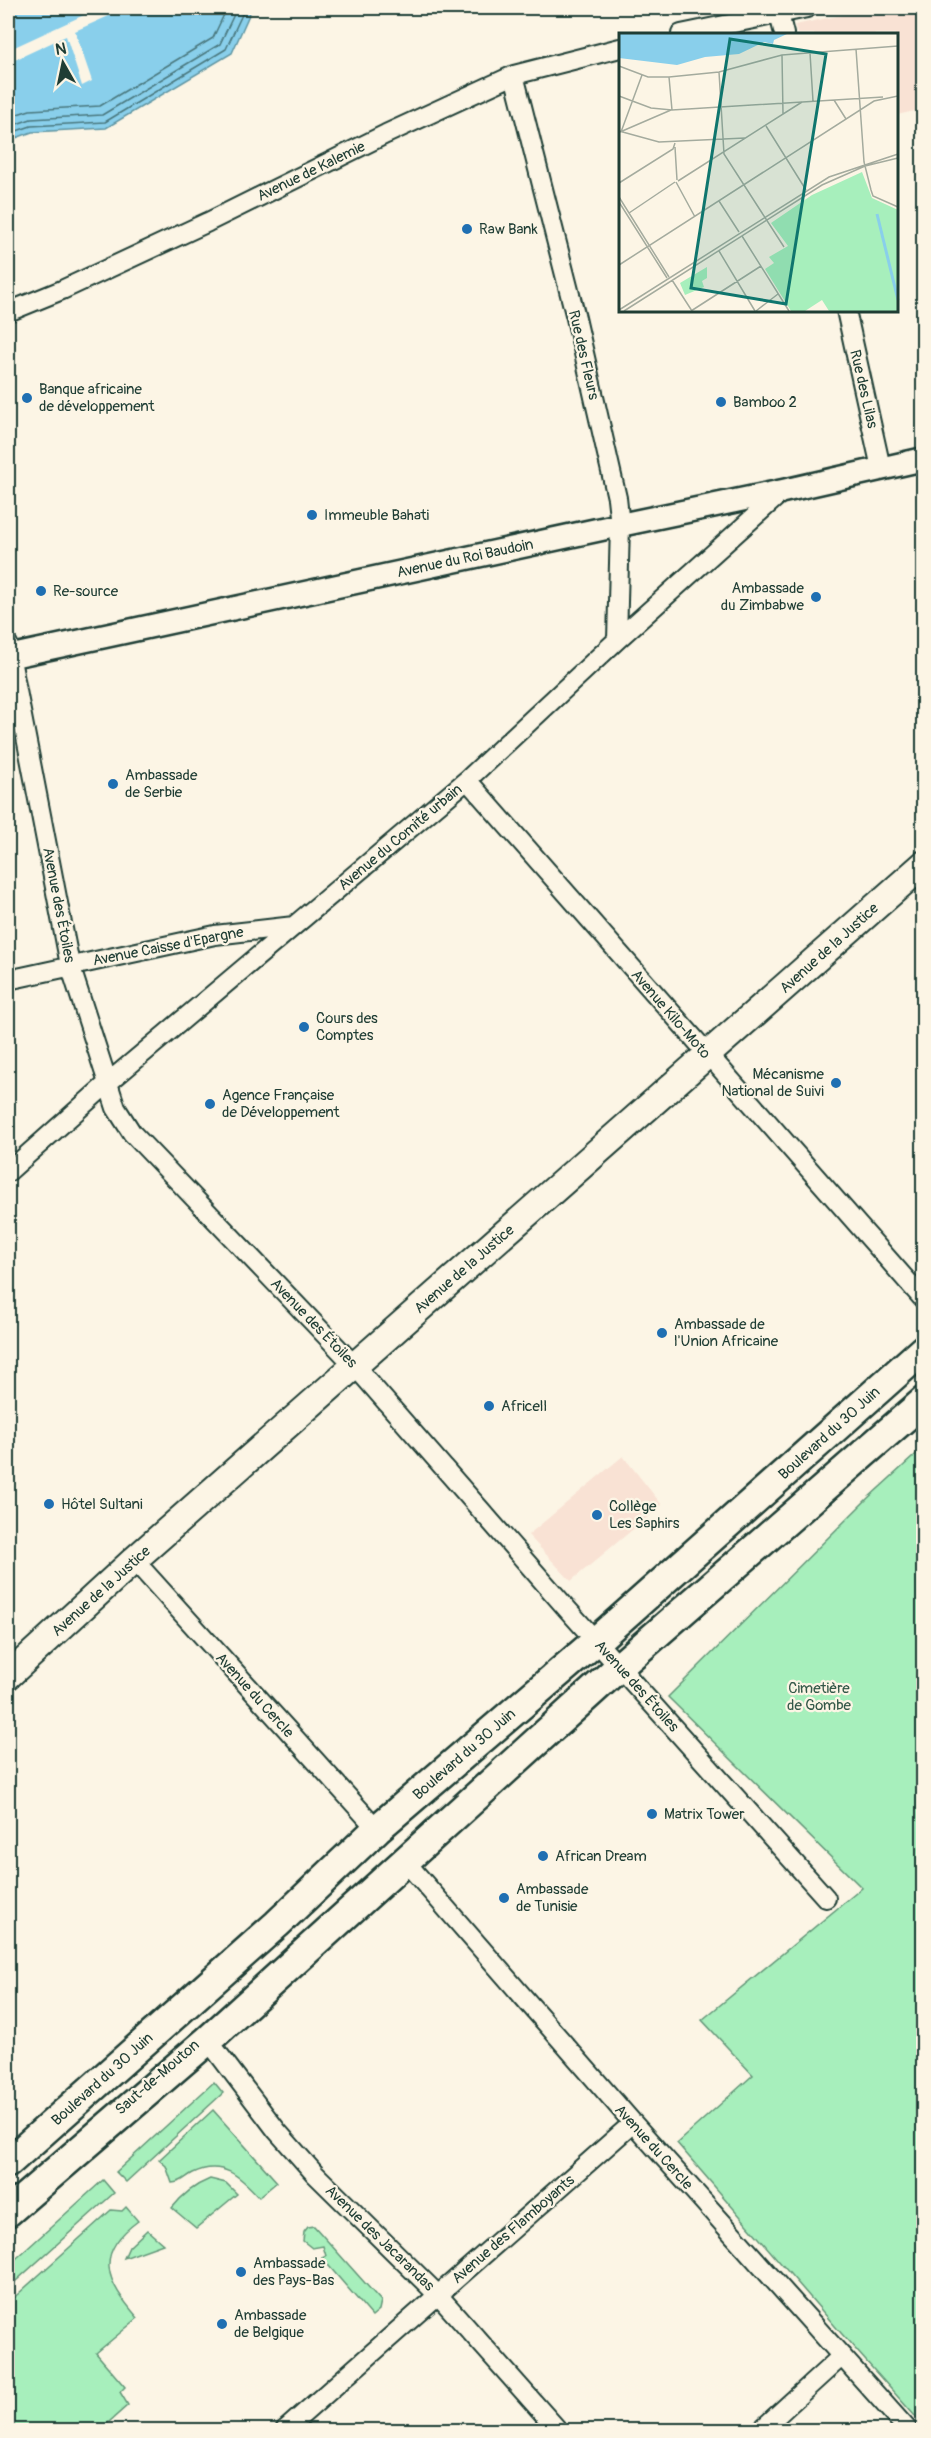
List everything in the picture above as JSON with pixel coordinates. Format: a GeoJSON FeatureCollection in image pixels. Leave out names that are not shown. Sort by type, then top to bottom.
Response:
{"type":"FeatureCollection","features":[{"type":"Feature","properties":{"kind":"main road","name":"Avenue de la Justice"},"geometry":{"type":"LineString","coordinates":[[8,1677],[134,1560],[924,864]]}},
{"type":"Feature","properties":{"kind":"main road","name":"Boulevard du 30 Juin"},"geometry":{"type":"LineString","coordinates":[[8,2163],[277,1924],[376,1829],[596,1641],[924,1349]]}},
{"type":"Feature","properties":{"kind":"main road"},"geometry":{"type":"LineString","coordinates":[[8,2212],[208,2040],[620,1666],[924,1401]]}},
{"type":"Feature","properties":{"kind":"main road","name":"Saut-de-Mouton"},"geometry":{"type":"LineString","coordinates":[[8,2171],[277,1924]]}},
{"type":"Feature","properties":{"kind":"main road","name":"Saut-de-Mouton"},"geometry":{"type":"LineString","coordinates":[[8,2205],[306,1949]]}},
{"type":"Feature","properties":{"kind":"street"},"geometry":{"type":"LineString","coordinates":[[686,33],[807,8]]}},
{"type":"Feature","properties":{"kind":"street"},"geometry":{"type":"LineString","coordinates":[[779,14],[784,33]]}},
{"type":"Feature","properties":{"kind":"street","name":"Avenue de Kalemie"},"geometry":{"type":"LineString","coordinates":[[8,312],[62,290],[208,222],[386,134],[514,75],[619,49]]}},
{"type":"Feature","properties":{"kind":"street","name":"Rue des Fleurs"},"geometry":{"type":"LineString","coordinates":[[514,75],[576,318],[617,498],[620,525],[617,640]]}},
{"type":"Feature","properties":{"kind":"street","name":"Rue des Lilas"},"geometry":{"type":"LineString","coordinates":[[846,312],[881,468]]}},
{"type":"Feature","properties":{"kind":"street","name":"Avenue du Roi Baudoin"},"geometry":{"type":"LineString","coordinates":[[8,652],[783,492],[924,459]]}},
{"type":"Feature","properties":{"kind":"street","name":"Avenue du Comité urbain"},"geometry":{"type":"LineString","coordinates":[[8,1172],[109,1082],[467,780],[617,640],[783,492]]}},
{"type":"Feature","properties":{"kind":"street","name":"Avenue des Étoiles"},"geometry":{"type":"LineString","coordinates":[[8,652],[70,965],[116,1108],[132,1133],[354,1365],[596,1641],[826,1898]]}},
{"type":"Feature","properties":{"kind":"street","name":"Avenue Kilo-Moto"},"geometry":{"type":"LineString","coordinates":[[467,780],[924,1300]]}},
{"type":"Feature","properties":{"kind":"street","name":"Avenue Caisse d'Epargne"},"geometry":{"type":"LineString","coordinates":[[8,980],[215,935],[294,926]]}},
{"type":"Feature","properties":{"kind":"street","name":"Avenue du Cercle"},"geometry":{"type":"LineString","coordinates":[[134,1560],[376,1829]]}},
{"type":"Feature","properties":{"kind":"street","name":"Avenue du Cercle"},"geometry":{"type":"LineString","coordinates":[[404,1860],[633,2123],[908,2430]]}},
{"type":"Feature","properties":{"kind":"street","name":"Avenue des Jacarandas"},"geometry":{"type":"LineString","coordinates":[[208,2040],[277,2131],[315,2174],[438,2295],[558,2430]]}},
{"type":"Feature","properties":{"kind":"street","name":"Avenue des Flamboyants"},"geometry":{"type":"LineString","coordinates":[[285,2430],[633,2123]]}},
{"type":"Feature","properties":{"kind":"street"},"geometry":{"type":"LineString","coordinates":[[761,2430],[842,2356]]}},
{"type":"Feature","properties":{"kind":"shaded area"},"geometry":{"type":"Polygon","coordinates":[[[875,8],[923,8],[923,109],[898,115],[898,33],[797,33],[795,25],[875,8]]]}},
{"type":"Feature","properties":{"kind":"shaded area"},"geometry":{"type":"Polygon","coordinates":[[[623,1456],[662,1505],[571,1581],[528,1535],[623,1456]]]}},
{"type":"Feature","properties":{"kind":"green space","name":"Cimetière de Gombe"},"geometry":{"type":"Polygon","coordinates":[[[923,1448],[923,2425],[677,2143],[753,2075],[702,2020],[862,1888],[668,1697],[868,1498],[923,1448]]]}},
{"type":"Feature","properties":{"kind":"green space"},"geometry":{"type":"Polygon","coordinates":[[[214,2082],[223,2093],[126,2182],[116,2172],[214,2082]]]}},
{"type":"Feature","properties":{"kind":"green space"},"geometry":{"type":"Polygon","coordinates":[[[213,2110],[277,2182],[259,2197],[245,2182],[222,2169],[203,2169],[181,2181],[172,2183],[166,2166],[159,2160],[213,2110]]]}},
{"type":"Feature","properties":{"kind":"green space"},"geometry":{"type":"Polygon","coordinates":[[[210,2179],[226,2183],[237,2194],[196,2228],[172,2208],[189,2191],[210,2179]]]}},
{"type":"Feature","properties":{"kind":"green space"},"geometry":{"type":"Polygon","coordinates":[[[103,2180],[114,2193],[8,2288],[8,2266],[103,2180]]]}},
{"type":"Feature","properties":{"kind":"green space"},"geometry":{"type":"Polygon","coordinates":[[[126,2207],[138,2221],[124,2233],[115,2245],[110,2256],[109,2268],[118,2292],[138,2318],[96,2353],[125,2387],[120,2392],[128,2405],[100,2430],[8,2430],[8,2303],[111,2210],[122,2211],[126,2207]]]}},
{"type":"Feature","properties":{"kind":"green space"},"geometry":{"type":"Polygon","coordinates":[[[314,2226],[381,2301],[379,2310],[372,2316],[322,2258],[326,2256],[323,2246],[312,2248],[303,2241],[304,2232],[308,2227],[314,2226]]]}},
{"type":"Feature","properties":{"kind":"green space"},"geometry":{"type":"Polygon","coordinates":[[[147,2230],[163,2244],[124,2258],[129,2247],[147,2230]]]}},
{"type":"Feature","properties":{"kind":"water"},"geometry":{"type":"Polygon","coordinates":[[[8,8],[252,8],[232,53],[106,128],[32,132],[8,141],[8,8]]]}},
{"type":"Feature","properties":{"kind":"pier"},"geometry":{"type":"Polygon","coordinates":[[[99,8],[127,8],[75,31],[92,81],[82,86],[66,36],[8,63],[8,50],[99,8]]]}},
{"type":"Feature","properties":{"kind":"place","name":"Raw Bank"},"geometry":{"type":"Point","coordinates":[467,229]}},
{"type":"Feature","properties":{"kind":"place","name":"Banque africaine de développement"},"geometry":{"type":"Point","coordinates":[27,398]}},
{"type":"Feature","properties":{"kind":"place","name":"Bamboo 2"},"geometry":{"type":"Point","coordinates":[721,402]}},
{"type":"Feature","properties":{"kind":"place","name":"Immeuble Bahati"},"geometry":{"type":"Point","coordinates":[312,515]}},
{"type":"Feature","properties":{"kind":"place","name":"Re-source"},"geometry":{"type":"Point","coordinates":[41,591]}},
{"type":"Feature","properties":{"kind":"place","name":"Ambassade du Zimbabwe"},"geometry":{"type":"Point","coordinates":[816,597]}},
{"type":"Feature","properties":{"kind":"place","name":"Ambassade de Serbie"},"geometry":{"type":"Point","coordinates":[113,784]}},
{"type":"Feature","properties":{"kind":"place","name":"Cours des Comptes"},"geometry":{"type":"Point","coordinates":[304,1027]}},
{"type":"Feature","properties":{"kind":"place","name":"Mécanisme National de Suivi"},"geometry":{"type":"Point","coordinates":[836,1083]}},
{"type":"Feature","properties":{"kind":"place","name":"Agence Française de Développement"},"geometry":{"type":"Point","coordinates":[210,1104]}},
{"type":"Feature","properties":{"kind":"place","name":"Ambassade de l'Union Africaine"},"geometry":{"type":"Point","coordinates":[662,1333]}},
{"type":"Feature","properties":{"kind":"place","name":"Africell"},"geometry":{"type":"Point","coordinates":[489,1406]}},
{"type":"Feature","properties":{"kind":"place","name":"Hôtel Sultani"},"geometry":{"type":"Point","coordinates":[49,1504]}},
{"type":"Feature","properties":{"kind":"place","name":"Collège Les Saphirs"},"geometry":{"type":"Point","coordinates":[597,1515]}},
{"type":"Feature","properties":{"kind":"place","name":"Matrix Tower"},"geometry":{"type":"Point","coordinates":[652,1814]}},
{"type":"Feature","properties":{"kind":"place","name":"African Dream"},"geometry":{"type":"Point","coordinates":[543,1856]}},
{"type":"Feature","properties":{"kind":"place","name":"Ambassade de Tunisie"},"geometry":{"type":"Point","coordinates":[504,1898]}},
{"type":"Feature","properties":{"kind":"place","name":"Ambassade des Pays-Bas"},"geometry":{"type":"Point","coordinates":[241,2272]}},
{"type":"Feature","properties":{"kind":"place","name":"Ambassade de Belgique"},"geometry":{"type":"Point","coordinates":[222,2324]}}]}
